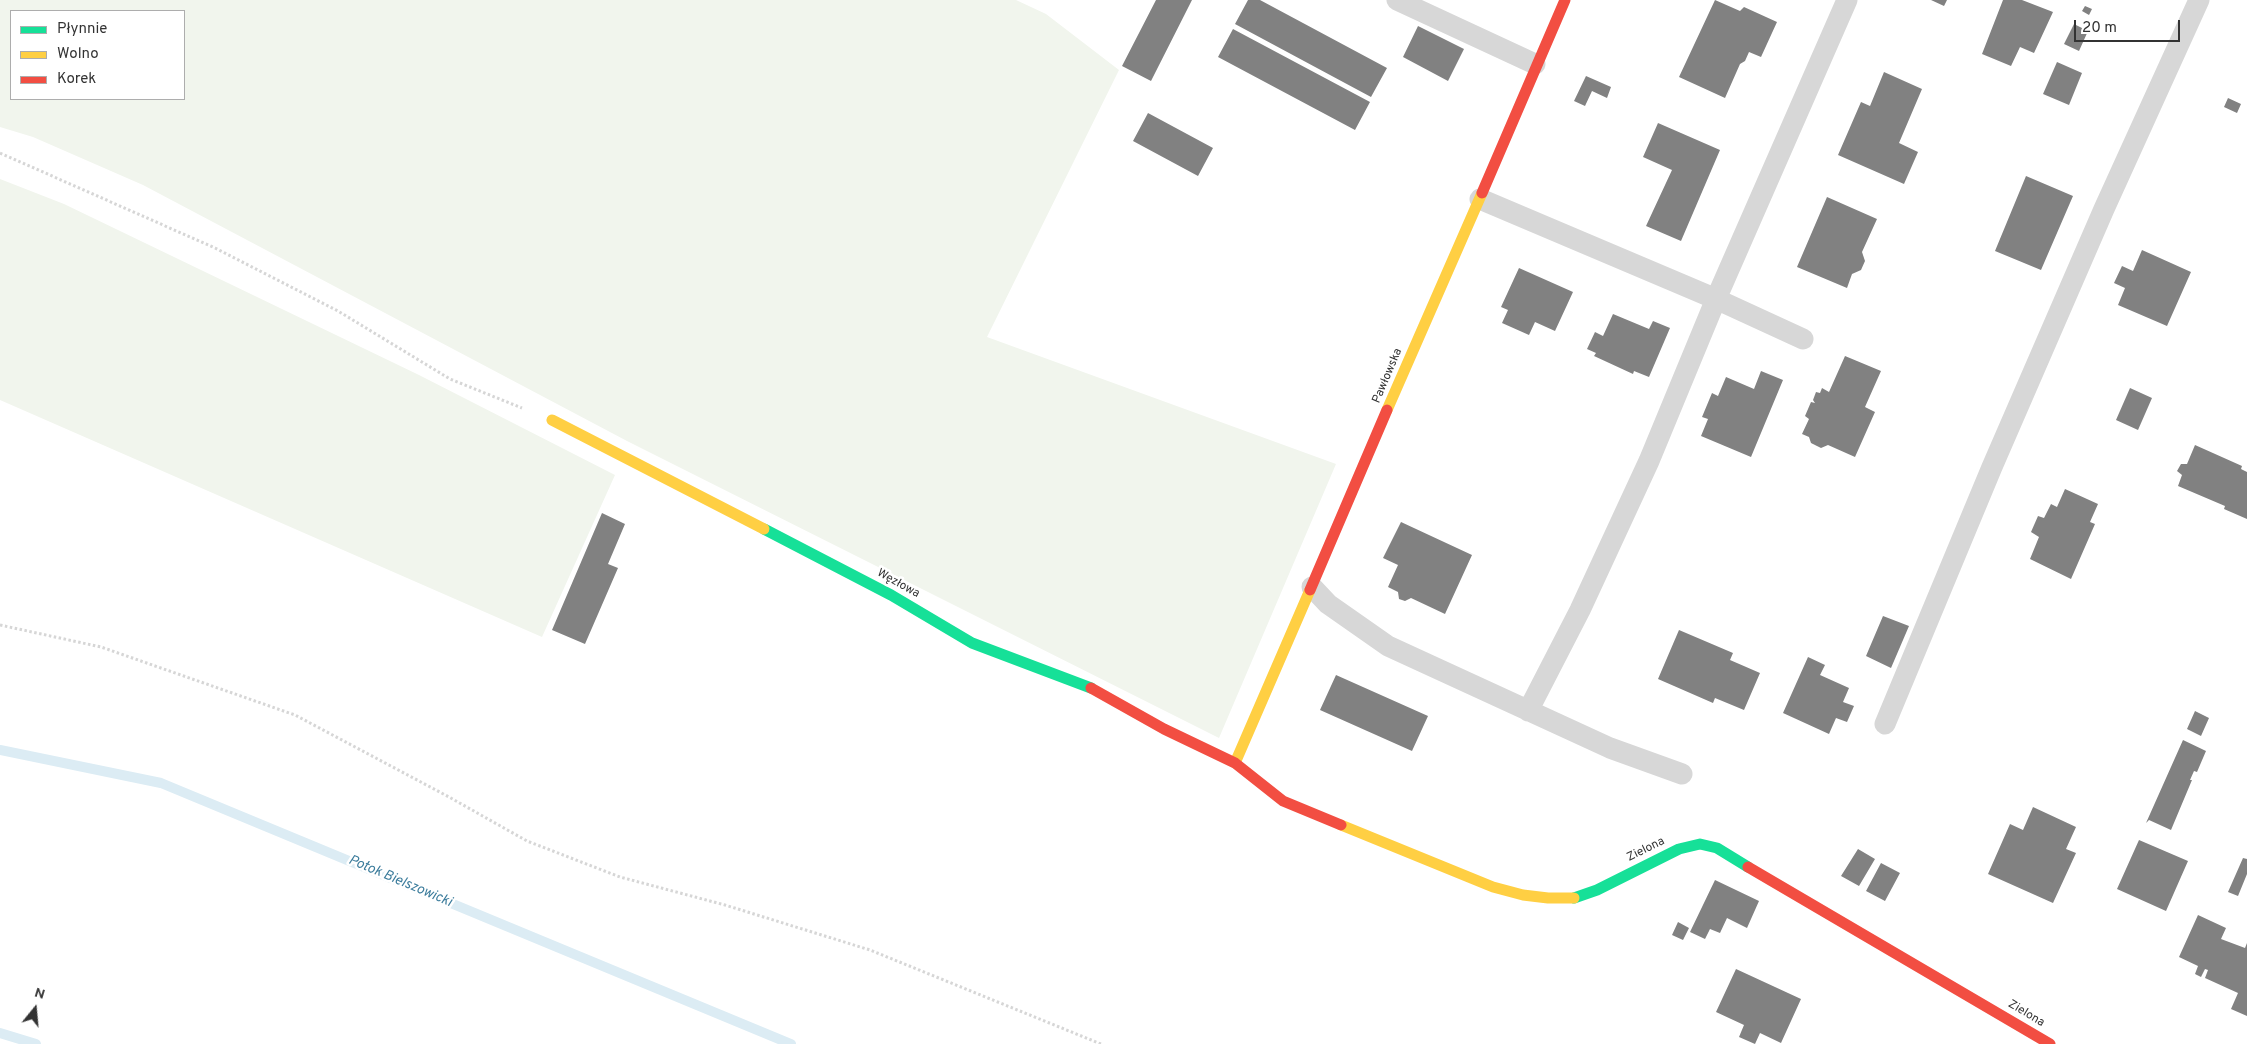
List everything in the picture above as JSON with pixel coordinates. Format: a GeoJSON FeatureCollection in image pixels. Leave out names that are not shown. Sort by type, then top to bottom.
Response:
{"type":"FeatureCollection","features":[{"type":"Feature","properties":{"kind":"street","name":"Pawłowska"},"geometry":{"type":"LineString","coordinates":[[1235,763],[1565,0]]}},
{"type":"Feature","properties":{"kind":"street","name":"Węzłowa"},"geometry":{"type":"LineString","coordinates":[[552,420],[891,595],[972,642],[1089,687],[1164,729],[1235,763]]}},
{"type":"Feature","properties":{"kind":"street","name":"Zielona"},"geometry":{"type":"LineString","coordinates":[[1235,763],[1283,801],[1493,887],[1523,895],[1573,898],[1597,890],[1680,849],[1700,844],[1717,848],[2050,1044]]}},
{"type":"Feature","properties":{"kind":"lane"},"geometry":{"type":"LineString","coordinates":[[1397,0],[1536,64]]}},
{"type":"Feature","properties":{"kind":"lane"},"geometry":{"type":"LineString","coordinates":[[1528,712],[1580,610],[1649,461],[1716,299],[1847,0]]}},
{"type":"Feature","properties":{"kind":"lane"},"geometry":{"type":"LineString","coordinates":[[1886,724],[2003,440],[2104,209],[2200,0]]}},
{"type":"Feature","properties":{"kind":"lane"},"geometry":{"type":"LineString","coordinates":[[1480,199],[1716,299],[1803,339]]}},
{"type":"Feature","properties":{"kind":"lane"},"geometry":{"type":"LineString","coordinates":[[1312,587],[1340,614],[1388,646],[1528,712],[1610,748],[1682,774]]}},
{"type":"Feature","properties":{"kind":"path"},"geometry":{"type":"LineString","coordinates":[[0,153],[214,248],[338,311],[450,379],[552,420]]}},
{"type":"Feature","properties":{"kind":"path"},"geometry":{"type":"LineString","coordinates":[[0,625],[101,647],[295,715],[527,841],[620,877],[725,905],[870,950],[1101,1044]]}},
{"type":"Feature","properties":{"kind":"shaded area"},"geometry":{"type":"Polygon","coordinates":[[[0,0],[1016,0],[1046,14],[1119,70],[987,337],[1336,464],[1219,738],[627,441],[143,185],[33,137],[0,127],[0,0]]]}},
{"type":"Feature","properties":{"kind":"shaded area"},"geometry":{"type":"Polygon","coordinates":[[[0,179],[64,204],[419,375],[615,475],[542,637],[0,400],[0,179]]]}},
{"type":"Feature","properties":{"kind":"building"},"geometry":{"type":"Polygon","coordinates":[[[1156,0],[1192,0],[1151,81],[1122,66],[1156,0]]]}},
{"type":"Feature","properties":{"kind":"building"},"geometry":{"type":"Polygon","coordinates":[[[1248,0],[1260,0],[1387,68],[1371,97],[1235,24],[1248,0]]]}},
{"type":"Feature","properties":{"kind":"building"},"geometry":{"type":"Polygon","coordinates":[[[1715,0],[1740,11],[1744,7],[1777,22],[1761,57],[1749,52],[1745,61],[1740,64],[1725,98],[1679,77],[1715,0]]]}},
{"type":"Feature","properties":{"kind":"building"},"geometry":{"type":"Polygon","coordinates":[[[1931,0],[1947,0],[1944,6],[1931,0]]]}},
{"type":"Feature","properties":{"kind":"building"},"geometry":{"type":"Polygon","coordinates":[[[2003,0],[2022,0],[2053,12],[2034,53],[2020,47],[2011,66],[1982,54],[2003,0]]]}},
{"type":"Feature","properties":{"kind":"building"},"geometry":{"type":"Polygon","coordinates":[[[2085,6],[2092,9],[2089,15],[2082,11],[2085,6]]]}},
{"type":"Feature","properties":{"kind":"building"},"geometry":{"type":"Polygon","coordinates":[[[2074,24],[2088,31],[2079,51],[2064,44],[2074,24]]]}},
{"type":"Feature","properties":{"kind":"building"},"geometry":{"type":"Polygon","coordinates":[[[1418,26],[1464,49],[1448,81],[1403,57],[1418,26]]]}},
{"type":"Feature","properties":{"kind":"building"},"geometry":{"type":"Polygon","coordinates":[[[1233,29],[1370,102],[1355,130],[1218,57],[1233,29]]]}},
{"type":"Feature","properties":{"kind":"building"},"geometry":{"type":"Polygon","coordinates":[[[2057,62],[2082,73],[2069,105],[2043,94],[2057,62]]]}},
{"type":"Feature","properties":{"kind":"building"},"geometry":{"type":"Polygon","coordinates":[[[1884,72],[1922,89],[1899,143],[1918,152],[1904,184],[1838,155],[1861,102],[1870,106],[1884,72]]]}},
{"type":"Feature","properties":{"kind":"building"},"geometry":{"type":"Polygon","coordinates":[[[1586,76],[1611,87],[1607,98],[1592,91],[1585,106],[1574,101],[1586,76]]]}},
{"type":"Feature","properties":{"kind":"building"},"geometry":{"type":"Polygon","coordinates":[[[2228,98],[2241,104],[2237,113],[2224,107],[2228,98]]]}},
{"type":"Feature","properties":{"kind":"building"},"geometry":{"type":"Polygon","coordinates":[[[1148,113],[1213,148],[1198,176],[1133,141],[1148,113]]]}},
{"type":"Feature","properties":{"kind":"building"},"geometry":{"type":"Polygon","coordinates":[[[1658,123],[1720,150],[1681,241],[1646,226],[1672,170],[1643,157],[1658,123]]]}},
{"type":"Feature","properties":{"kind":"building"},"geometry":{"type":"Polygon","coordinates":[[[2026,176],[2073,196],[2041,270],[1995,251],[2026,176]]]}},
{"type":"Feature","properties":{"kind":"building"},"geometry":{"type":"Polygon","coordinates":[[[1827,197],[1877,219],[1862,252],[1865,261],[1861,270],[1852,274],[1847,288],[1797,267],[1827,197]]]}},
{"type":"Feature","properties":{"kind":"building"},"geometry":{"type":"Polygon","coordinates":[[[2142,250],[2191,272],[2167,326],[2118,305],[2125,288],[2114,283],[2122,266],[2133,271],[2142,250]]]}},
{"type":"Feature","properties":{"kind":"building"},"geometry":{"type":"Polygon","coordinates":[[[1519,268],[1573,292],[1555,331],[1535,322],[1529,335],[1502,323],[1508,310],[1501,307],[1519,268]]]}},
{"type":"Feature","properties":{"kind":"building"},"geometry":{"type":"Polygon","coordinates":[[[1613,314],[1649,329],[1653,321],[1670,328],[1649,377],[1634,371],[1633,374],[1594,356],[1596,353],[1587,349],[1595,332],[1603,336],[1613,314]]]}},
{"type":"Feature","properties":{"kind":"building"},"geometry":{"type":"Polygon","coordinates":[[[1845,356],[1881,371],[1865,407],[1875,412],[1855,457],[1828,445],[1821,448],[1811,443],[1809,437],[1802,434],[1809,419],[1805,416],[1811,402],[1815,403],[1813,400],[1816,392],[1820,393],[1822,388],[1829,392],[1845,356]]]}},
{"type":"Feature","properties":{"kind":"building"},"geometry":{"type":"Polygon","coordinates":[[[1761,371],[1783,380],[1751,457],[1701,436],[1708,419],[1702,417],[1712,393],[1718,396],[1726,377],[1754,389],[1761,371]]]}},
{"type":"Feature","properties":{"kind":"building"},"geometry":{"type":"Polygon","coordinates":[[[2130,388],[2152,398],[2138,430],[2116,420],[2130,388]]]}},
{"type":"Feature","properties":{"kind":"building"},"geometry":{"type":"Polygon","coordinates":[[[2195,445],[2242,466],[2241,469],[2247,472],[2247,519],[2224,509],[2225,506],[2178,486],[2182,475],[2177,471],[2181,464],[2187,464],[2195,445]]]}},
{"type":"Feature","properties":{"kind":"building"},"geometry":{"type":"Polygon","coordinates":[[[2065,489],[2098,504],[2090,522],[2095,524],[2071,579],[2030,559],[2039,537],[2031,532],[2038,516],[2044,518],[2051,504],[2057,507],[2065,489]]]}},
{"type":"Feature","properties":{"kind":"building"},"geometry":{"type":"Polygon","coordinates":[[[602,513],[625,524],[608,564],[618,568],[585,644],[552,630],[602,513]]]}},
{"type":"Feature","properties":{"kind":"building"},"geometry":{"type":"Polygon","coordinates":[[[1401,522],[1472,555],[1445,614],[1411,598],[1405,601],[1399,599],[1398,592],[1388,587],[1398,565],[1383,558],[1401,522]]]}},
{"type":"Feature","properties":{"kind":"building"},"geometry":{"type":"Polygon","coordinates":[[[1883,616],[1909,626],[1891,668],[1866,656],[1883,616]]]}},
{"type":"Feature","properties":{"kind":"building"},"geometry":{"type":"Polygon","coordinates":[[[1679,630],[1733,653],[1730,660],[1760,673],[1744,710],[1715,698],[1713,703],[1658,679],[1679,630]]]}},
{"type":"Feature","properties":{"kind":"building"},"geometry":{"type":"Polygon","coordinates":[[[1808,657],[1825,665],[1820,675],[1849,688],[1843,702],[1854,706],[1847,722],[1836,718],[1829,734],[1783,713],[1808,657]]]}},
{"type":"Feature","properties":{"kind":"building"},"geometry":{"type":"Polygon","coordinates":[[[1336,675],[1428,716],[1412,751],[1320,710],[1336,675]]]}},
{"type":"Feature","properties":{"kind":"building"},"geometry":{"type":"Polygon","coordinates":[[[2195,711],[2209,718],[2201,736],[2187,729],[2195,711]]]}},
{"type":"Feature","properties":{"kind":"building"},"geometry":{"type":"Polygon","coordinates":[[[2183,740],[2206,751],[2197,772],[2194,771],[2171,830],[2149,820],[2146,823],[2183,740]]]}},
{"type":"Feature","properties":{"kind":"building"},"geometry":{"type":"Polygon","coordinates":[[[2033,807],[2076,827],[2066,849],[2076,853],[2053,903],[1988,874],[2010,824],[2023,830],[2033,807]]]}},
{"type":"Feature","properties":{"kind":"building"},"geometry":{"type":"Polygon","coordinates":[[[2139,840],[2188,861],[2166,911],[2117,889],[2139,840]]]}},
{"type":"Feature","properties":{"kind":"building"},"geometry":{"type":"Polygon","coordinates":[[[1858,849],[1875,859],[1859,886],[1841,876],[1858,849]]]}},
{"type":"Feature","properties":{"kind":"building"},"geometry":{"type":"Polygon","coordinates":[[[2243,858],[2247,859],[2247,874],[2238,896],[2228,892],[2243,858]]]}},
{"type":"Feature","properties":{"kind":"building"},"geometry":{"type":"Polygon","coordinates":[[[1881,863],[1900,873],[1885,901],[1866,891],[1881,863]]]}},
{"type":"Feature","properties":{"kind":"building"},"geometry":{"type":"Polygon","coordinates":[[[1715,880],[1759,901],[1747,928],[1727,918],[1720,933],[1710,929],[1705,939],[1690,932],[1715,880]]]}},
{"type":"Feature","properties":{"kind":"building"},"geometry":{"type":"Polygon","coordinates":[[[2198,915],[2226,928],[2221,939],[2245,948],[2247,943],[2247,1016],[2231,1009],[2238,993],[2205,978],[2208,970],[2205,969],[2201,977],[2195,974],[2198,966],[2179,957],[2198,915]]]}},
{"type":"Feature","properties":{"kind":"building"},"geometry":{"type":"Polygon","coordinates":[[[1678,922],[1689,928],[1683,940],[1672,935],[1678,922]]]}},
{"type":"Feature","properties":{"kind":"building"},"geometry":{"type":"Polygon","coordinates":[[[1736,969],[1801,999],[1781,1043],[1760,1033],[1755,1044],[1739,1037],[1744,1025],[1716,1012],[1736,969]]]}},
{"type":"Feature","properties":{"kind":"waterway","name":"Potok Bielszowicki"},"geometry":{"type":"LineString","coordinates":[[0,750],[161,783],[791,1044]]}},
{"type":"Feature","properties":{"kind":"waterway"},"geometry":{"type":"LineString","coordinates":[[0,1033],[36,1044]]}},
{"type":"Feature","properties":{"kind":"traffic: fast"},"geometry":{"type":"LineString","coordinates":[[764,529],[891,595],[972,643],[1091,688]]}},
{"type":"Feature","properties":{"kind":"traffic: fast"},"geometry":{"type":"LineString","coordinates":[[1574,898],[1597,890],[1679,849],[1700,844],[1717,848],[1748,867]]}},
{"type":"Feature","properties":{"kind":"traffic: slow"},"geometry":{"type":"LineString","coordinates":[[1387,410],[1482,193]]}},
{"type":"Feature","properties":{"kind":"traffic: slow"},"geometry":{"type":"LineString","coordinates":[[552,420],[764,529]]}},
{"type":"Feature","properties":{"kind":"traffic: slow"},"geometry":{"type":"LineString","coordinates":[[1235,763],[1310,590]]}},
{"type":"Feature","properties":{"kind":"traffic: slow"},"geometry":{"type":"LineString","coordinates":[[1341,825],[1493,887],[1523,895],[1548,898],[1574,898]]}},
{"type":"Feature","properties":{"kind":"traffic: jam"},"geometry":{"type":"LineString","coordinates":[[1482,193],[1565,0]]}},
{"type":"Feature","properties":{"kind":"traffic: jam"},"geometry":{"type":"LineString","coordinates":[[1310,590],[1387,410]]}},
{"type":"Feature","properties":{"kind":"traffic: jam"},"geometry":{"type":"LineString","coordinates":[[1091,688],[1164,729],[1235,763],[1283,801],[1341,825]]}},
{"type":"Feature","properties":{"kind":"traffic: jam"},"geometry":{"type":"LineString","coordinates":[[1748,867],[2050,1044]]}}]}
